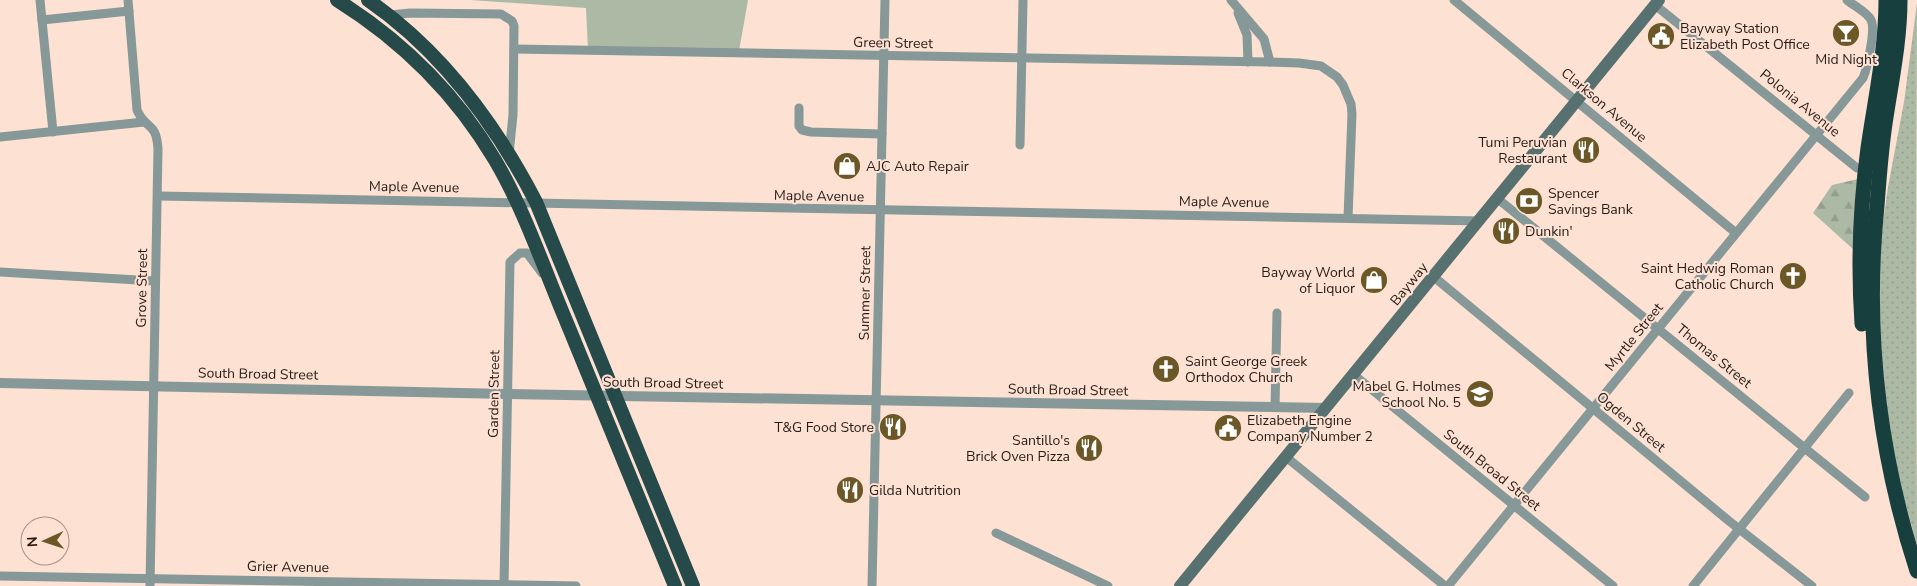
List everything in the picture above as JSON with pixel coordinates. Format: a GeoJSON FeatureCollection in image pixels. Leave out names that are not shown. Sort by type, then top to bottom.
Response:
{"type":"FeatureCollection","features":[{"type":"Feature","properties":{"kind":"highway"},"geometry":{"type":"LineString","coordinates":[[337,0],[396,43],[434,77],[471,123],[495,160],[517,202],[598,396],[674,586]]}},
{"type":"Feature","properties":{"kind":"highway"},"geometry":{"type":"LineString","coordinates":[[368,0],[390,15],[426,46],[455,77],[496,131],[510,154],[536,202],[693,586]]}},
{"type":"Feature","properties":{"kind":"highway"},"geometry":{"type":"LineString","coordinates":[[1886,0],[1884,38],[1865,171],[1860,251],[1862,316],[1866,370],[1900,515],[1917,571]]}},
{"type":"Feature","properties":{"kind":"highway"},"geometry":{"type":"LineString","coordinates":[[1883,438],[1875,378],[1872,263],[1900,0]]}},
{"type":"Feature","properties":{"kind":"highway"},"geometry":{"type":"LineString","coordinates":[[1879,188],[1905,58],[1910,0]]}},
{"type":"Feature","properties":{"kind":"main road","name":"Bayway"},"geometry":{"type":"LineString","coordinates":[[1180,586],[1657,2]]}},
{"type":"Feature","properties":{"kind":"street"},"geometry":{"type":"LineString","coordinates":[[40,0],[53,132]]}},
{"type":"Feature","properties":{"kind":"street","name":"Grove Street"},"geometry":{"type":"LineString","coordinates":[[128,0],[137,110],[144,122],[155,130],[157,137],[158,196],[150,582]]}},
{"type":"Feature","properties":{"kind":"street","name":"Summer Street"},"geometry":{"type":"LineString","coordinates":[[872,586],[885,0]]}},
{"type":"Feature","properties":{"kind":"street"},"geometry":{"type":"LineString","coordinates":[[1020,145],[1023,0]]}},
{"type":"Feature","properties":{"kind":"street","name":"Myrtle Street"},"geometry":{"type":"LineString","coordinates":[[1446,586],[1863,78],[1867,71],[1872,25],[1868,16],[1847,0]]}},
{"type":"Feature","properties":{"kind":"street","name":"Clarkson Avenue"},"geometry":{"type":"LineString","coordinates":[[1456,1],[1736,233]]}},
{"type":"Feature","properties":{"kind":"street"},"geometry":{"type":"LineString","coordinates":[[1232,2],[1247,35],[1248,62]]}},
{"type":"Feature","properties":{"kind":"street"},"geometry":{"type":"LineString","coordinates":[[1232,2],[1264,40],[1270,62]]}},
{"type":"Feature","properties":{"kind":"street","name":"Polonia Avenue"},"geometry":{"type":"LineString","coordinates":[[1657,2],[1856,168]]}},
{"type":"Feature","properties":{"kind":"street"},"geometry":{"type":"LineString","coordinates":[[42,20],[129,11]]}},
{"type":"Feature","properties":{"kind":"street"},"geometry":{"type":"LineString","coordinates":[[390,15],[410,12],[501,14],[512,20],[515,49],[510,154]]}},
{"type":"Feature","properties":{"kind":"street","name":"Green Street"},"geometry":{"type":"LineString","coordinates":[[515,49],[1270,62],[1322,66],[1337,77],[1343,85],[1351,104],[1348,218]]}},
{"type":"Feature","properties":{"kind":"street"},"geometry":{"type":"LineString","coordinates":[[799,108],[799,126],[802,130],[811,132],[882,134]]}},
{"type":"Feature","properties":{"kind":"street"},"geometry":{"type":"LineString","coordinates":[[0,137],[144,122]]}},
{"type":"Feature","properties":{"kind":"street","name":"Maple Avenue"},"geometry":{"type":"LineString","coordinates":[[158,196],[1480,221]]}},
{"type":"Feature","properties":{"kind":"street","name":"Thomas Street"},"geometry":{"type":"LineString","coordinates":[[1498,199],[1865,497]]}},
{"type":"Feature","properties":{"kind":"street","name":"Garden Street"},"geometry":{"type":"LineString","coordinates":[[504,585],[510,262],[520,253],[527,253],[551,284]]}},
{"type":"Feature","properties":{"kind":"street"},"geometry":{"type":"LineString","coordinates":[[0,272],[155,281]]}},
{"type":"Feature","properties":{"kind":"street","name":"Ogden Street"},"geometry":{"type":"LineString","coordinates":[[1434,277],[1739,529],[1812,586]]}},
{"type":"Feature","properties":{"kind":"street"},"geometry":{"type":"LineString","coordinates":[[1275,407],[1277,313]]}},
{"type":"Feature","properties":{"kind":"street","name":"South Broad Street"},"geometry":{"type":"LineString","coordinates":[[1354,375],[1613,586]]}},
{"type":"Feature","properties":{"kind":"street","name":"South Broad Street"},"geometry":{"type":"LineString","coordinates":[[0,384],[1326,408]]}},
{"type":"Feature","properties":{"kind":"street"},"geometry":{"type":"LineString","coordinates":[[1693,586],[1850,394]]}},
{"type":"Feature","properties":{"kind":"street"},"geometry":{"type":"LineString","coordinates":[[1286,457],[1446,586]]}},
{"type":"Feature","properties":{"kind":"street"},"geometry":{"type":"LineString","coordinates":[[996,533],[1108,586]]}},
{"type":"Feature","properties":{"kind":"street","name":"Grier Avenue"},"geometry":{"type":"LineString","coordinates":[[0,576],[150,582],[576,586]]}},
{"type":"Feature","properties":{"kind":"green space"},"geometry":{"type":"Polygon","coordinates":[[[470,0],[748,0],[739,51],[588,49],[586,8],[470,0]]]}},
{"type":"Feature","properties":{"kind":"green space"},"geometry":{"type":"Polygon","coordinates":[[[1917,3],[1917,545],[1891,451],[1881,361],[1878,258],[1888,187],[1904,102],[1917,3]]]}},
{"type":"Feature","properties":{"kind":"green space"},"geometry":{"type":"Polygon","coordinates":[[[1858,179],[1854,250],[1813,213],[1832,185],[1858,179]]]}},
{"type":"Feature","properties":{"kind":"place","name":"Mid Night"},"geometry":{"type":"Point","coordinates":[1846,33]}},
{"type":"Feature","properties":{"kind":"place","name":"Bayway Station Elizabeth Post Office"},"geometry":{"type":"Point","coordinates":[1661,36]}},
{"type":"Feature","properties":{"kind":"place","name":"Tumi Peruvian Restaurant"},"geometry":{"type":"Point","coordinates":[1586,150]}},
{"type":"Feature","properties":{"kind":"place","name":"AJC Auto Repair"},"geometry":{"type":"Point","coordinates":[847,166]}},
{"type":"Feature","properties":{"kind":"place","name":"Spencer Savings Bank"},"geometry":{"type":"Point","coordinates":[1529,201]}},
{"type":"Feature","properties":{"kind":"place","name":"Dunkin'"},"geometry":{"type":"Point","coordinates":[1506,231]}},
{"type":"Feature","properties":{"kind":"place","name":"Saint Hedwig Roman Catholic Church"},"geometry":{"type":"Point","coordinates":[1793,276]}},
{"type":"Feature","properties":{"kind":"place","name":"Bayway World of Liquor"},"geometry":{"type":"Point","coordinates":[1374,280]}},
{"type":"Feature","properties":{"kind":"place","name":"Saint George Greek Orthodox Church"},"geometry":{"type":"Point","coordinates":[1166,369]}},
{"type":"Feature","properties":{"kind":"place","name":"Mabel G. Holmes School No. 5"},"geometry":{"type":"Point","coordinates":[1480,394]}},
{"type":"Feature","properties":{"kind":"place","name":"T&G Food Store"},"geometry":{"type":"Point","coordinates":[893,427]}},
{"type":"Feature","properties":{"kind":"place","name":"Elizabeth Engine Company Number 2"},"geometry":{"type":"Point","coordinates":[1228,428]}},
{"type":"Feature","properties":{"kind":"place","name":"Santillo's Brick Oven Pizza"},"geometry":{"type":"Point","coordinates":[1089,448]}},
{"type":"Feature","properties":{"kind":"place","name":"Gilda Nutrition"},"geometry":{"type":"Point","coordinates":[850,490]}}]}
